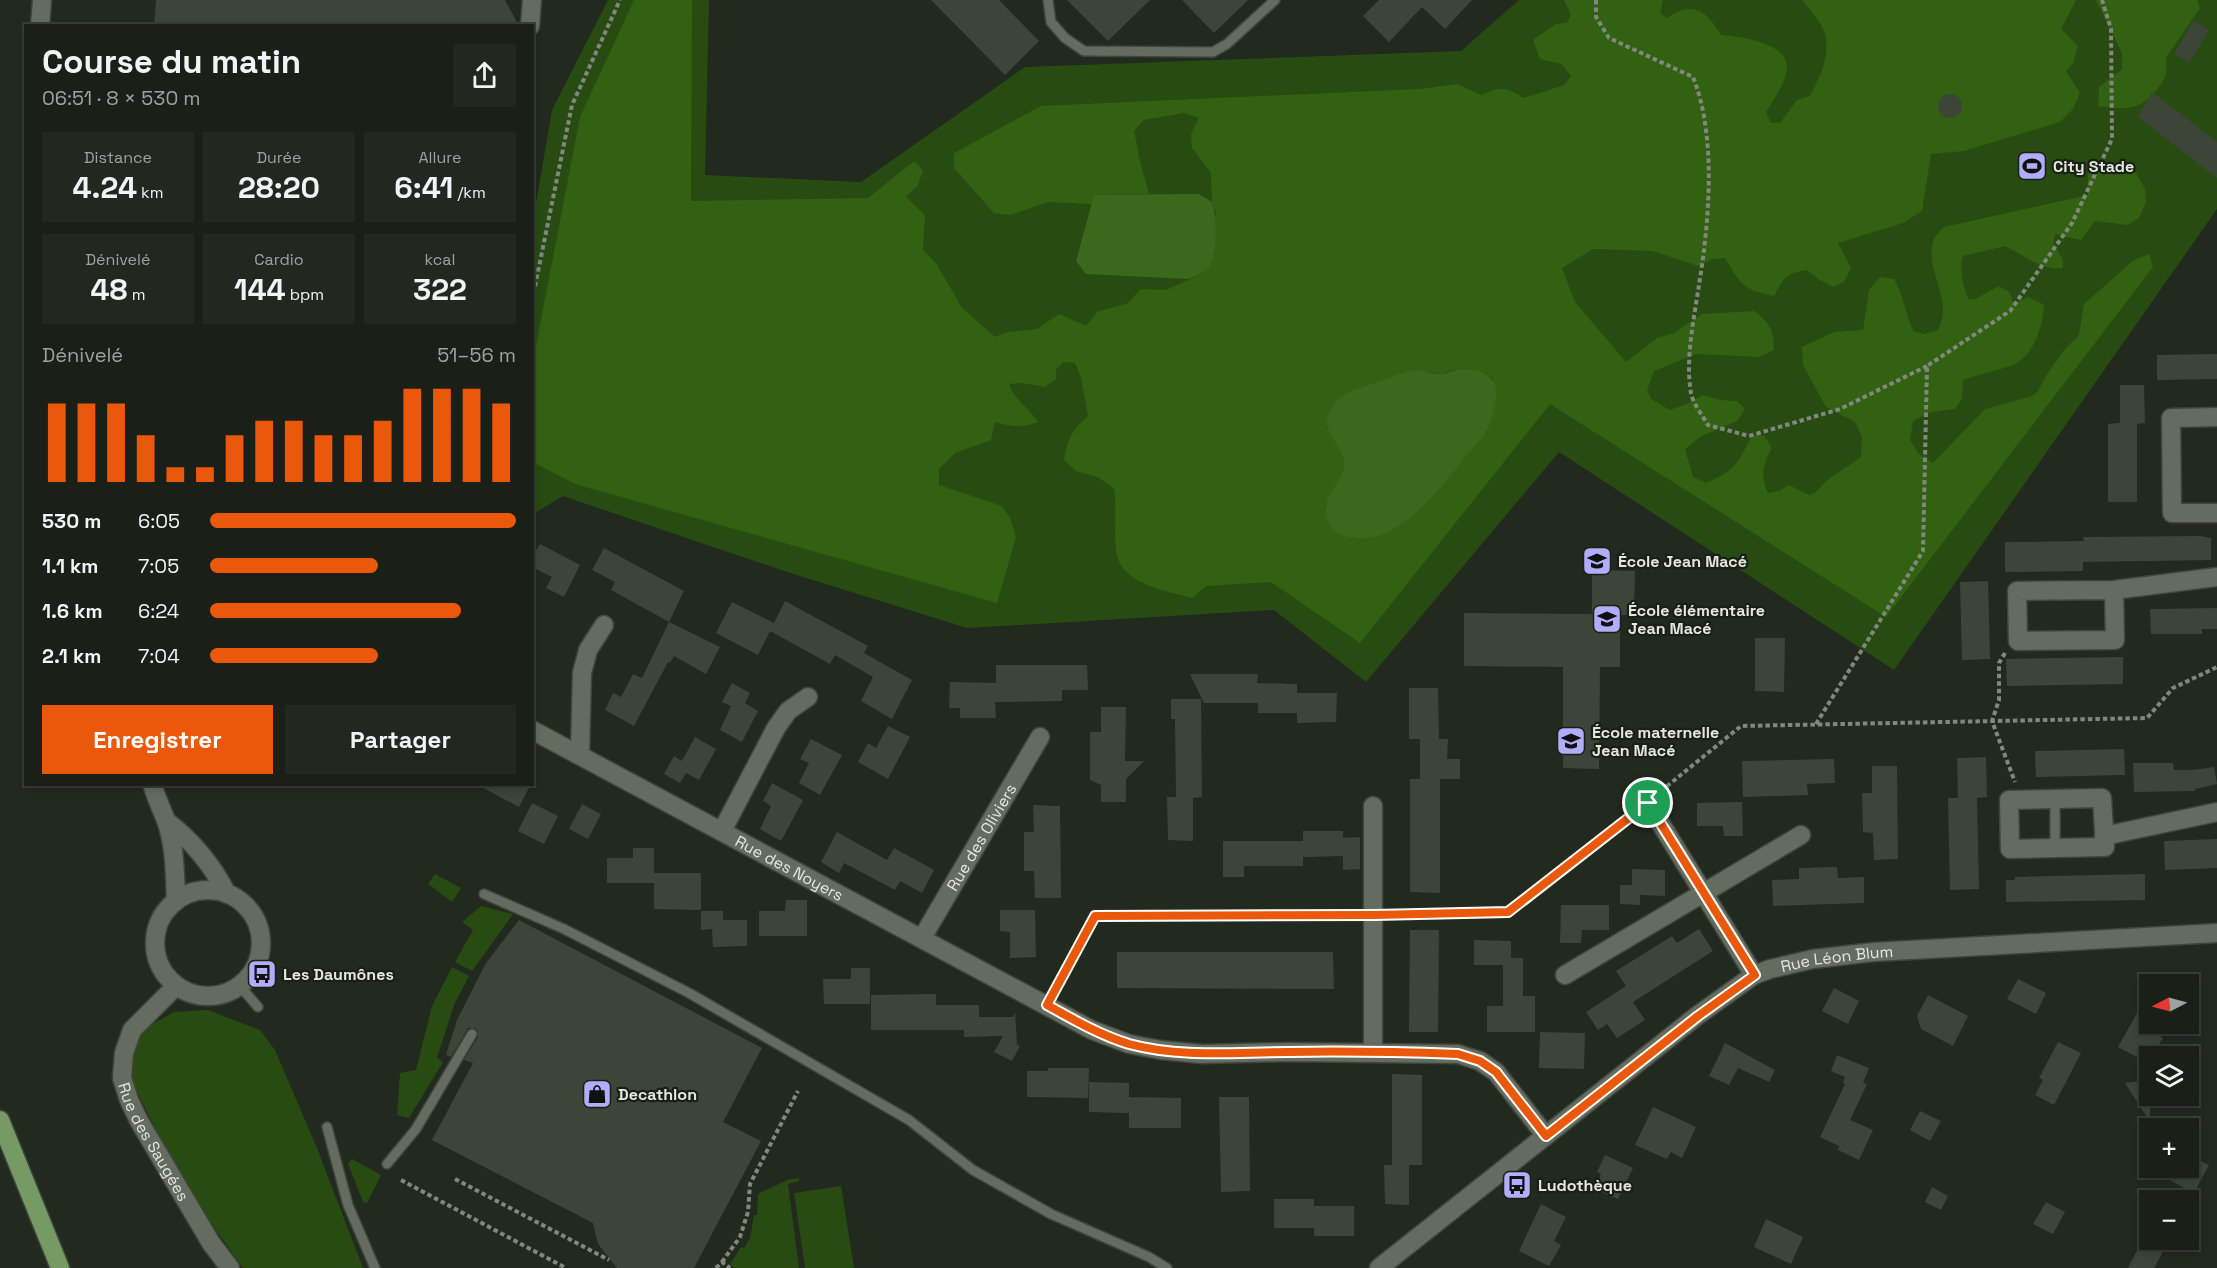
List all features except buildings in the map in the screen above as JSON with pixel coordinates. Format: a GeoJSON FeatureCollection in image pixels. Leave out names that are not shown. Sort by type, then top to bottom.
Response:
{"type":"FeatureCollection","features":[{"type":"Feature","properties":{"kind":"highway"},"geometry":{"type":"LineString","coordinates":[[0,1120],[60,1268]]}},
{"type":"Feature","properties":{"kind":"street"},"geometry":{"type":"LineString","coordinates":[[40,24],[42,0]]}},
{"type":"Feature","properties":{"kind":"street"},"geometry":{"type":"LineString","coordinates":[[530,24],[532,0]]}},
{"type":"Feature","properties":{"kind":"street"},"geometry":{"type":"LineString","coordinates":[[2217,417],[2170,418],[2172,513],[2217,513]]}},
{"type":"Feature","properties":{"kind":"street"},"geometry":{"type":"LineString","coordinates":[[2114,590],[2115,640],[2018,641],[2017,591],[2114,590],[2217,577]]}},
{"type":"Feature","properties":{"kind":"street"},"geometry":{"type":"LineString","coordinates":[[580,754],[582,673],[588,650],[604,625]]}},
{"type":"Feature","properties":{"kind":"street"},"geometry":{"type":"LineString","coordinates":[[722,831],[776,728],[788,711],[808,697]]}},
{"type":"Feature","properties":{"kind":"street","name":"Rue des Noyers"},"geometry":{"type":"LineString","coordinates":[[534,731],[1092,1030],[1129,1044],[1202,1054],[1373,1052],[1458,1054],[1480,1061],[1496,1072],[1546,1136]]}},
{"type":"Feature","properties":{"kind":"street","name":"Rue des Oliviers"},"geometry":{"type":"LineString","coordinates":[[922,938],[1040,737]]}},
{"type":"Feature","properties":{"kind":"street"},"geometry":{"type":"LineString","coordinates":[[153,786],[166,821],[175,864],[176,901]]}},
{"type":"Feature","properties":{"kind":"street"},"geometry":{"type":"LineString","coordinates":[[2102,798],[2105,847],[2010,849],[2008,800],[2055,799],[2102,798]]}},
{"type":"Feature","properties":{"kind":"street"},"geometry":{"type":"LineString","coordinates":[[1648,803],[1755,975]]}},
{"type":"Feature","properties":{"kind":"street"},"geometry":{"type":"LineString","coordinates":[[1373,806],[1373,1052]]}},
{"type":"Feature","properties":{"kind":"street"},"geometry":{"type":"LineString","coordinates":[[2104,836],[2217,812]]}},
{"type":"Feature","properties":{"kind":"street"},"geometry":{"type":"LineString","coordinates":[[166,821],[175,827],[216,871],[227,894]]}},
{"type":"Feature","properties":{"kind":"street"},"geometry":{"type":"LineString","coordinates":[[1565,975],[1801,835]]}},
{"type":"Feature","properties":{"kind":"street"},"geometry":{"type":"LineString","coordinates":[[209,890],[227,894],[244,904],[255,919],[261,938],[260,957],[252,973],[240,986],[216,996],[198,996],[176,986],[162,969],[155,945],[157,927],[163,915],[176,901],[190,893],[209,890]]}},
{"type":"Feature","properties":{"kind":"street","name":"Rue Léon Blum"},"geometry":{"type":"LineString","coordinates":[[1379,1268],[1698,1016],[1755,975],[1770,969],[1813,959],[1874,952],[2217,933]]}},
{"type":"Feature","properties":{"kind":"street","name":"Rue des Saugées"},"geometry":{"type":"LineString","coordinates":[[176,986],[132,1030],[124,1053],[122,1078],[139,1121],[211,1243],[230,1268]]}},
{"type":"Feature","properties":{"kind":"lane"},"geometry":{"type":"LineString","coordinates":[[1048,0],[1051,22],[1065,38],[1084,51],[1213,52],[1227,44],[1275,0]]}},
{"type":"Feature","properties":{"kind":"lane"},"geometry":{"type":"LineString","coordinates":[[2055,799],[2055,848]]}},
{"type":"Feature","properties":{"kind":"lane"},"geometry":{"type":"LineString","coordinates":[[483,894],[564,929],[689,993],[909,1120],[973,1170],[1051,1214],[1149,1257],[1167,1268]]}},
{"type":"Feature","properties":{"kind":"lane"},"geometry":{"type":"LineString","coordinates":[[240,986],[258,1006]]}},
{"type":"Feature","properties":{"kind":"lane"},"geometry":{"type":"LineString","coordinates":[[387,1164],[416,1129],[472,1034]]}},
{"type":"Feature","properties":{"kind":"lane"},"geometry":{"type":"LineString","coordinates":[[327,1127],[348,1205],[375,1268]]}},
{"type":"Feature","properties":{"kind":"path"},"geometry":{"type":"LineString","coordinates":[[534,291],[572,105],[620,0]]}},
{"type":"Feature","properties":{"kind":"path"},"geometry":{"type":"LineString","coordinates":[[1596,0],[1596,17],[1609,38],[1693,77],[1700,95],[1709,162],[1707,223],[1690,340],[1691,395],[1708,425],[1749,436],[1840,409],[1927,366],[2010,311],[2072,223],[2112,139],[2111,29],[2102,0]]}},
{"type":"Feature","properties":{"kind":"path"},"geometry":{"type":"LineString","coordinates":[[1816,725],[1923,551],[1927,366]]}},
{"type":"Feature","properties":{"kind":"path"},"geometry":{"type":"LineString","coordinates":[[2018,641],[2008,648],[1999,663],[2000,700],[1992,722],[2022,800]]}},
{"type":"Feature","properties":{"kind":"path"},"geometry":{"type":"LineString","coordinates":[[1047,1005],[1095,916],[1508,912],[1648,803],[1741,726],[2147,718],[2173,688],[2217,667]]}},
{"type":"Feature","properties":{"kind":"path"},"geometry":{"type":"LineString","coordinates":[[716,1268],[740,1237],[748,1212],[750,1184],[798,1091]]}},
{"type":"Feature","properties":{"kind":"path"},"geometry":{"type":"LineString","coordinates":[[455,1179],[609,1260]]}},
{"type":"Feature","properties":{"kind":"path"},"geometry":{"type":"LineString","coordinates":[[401,1180],[566,1268]]}},
{"type":"Feature","properties":{"kind":"path"},"geometry":{"type":"LineString","coordinates":[[722,1262],[730,1268]]}},
{"type":"Feature","properties":{"kind":"shaded area"},"geometry":{"type":"Polygon","coordinates":[[[608,0],[709,0],[705,175],[861,182],[1025,67],[1461,51],[1519,0],[2217,0],[2217,209],[1894,670],[1559,452],[1366,682],[1274,610],[967,628],[784,571],[563,496],[534,513],[534,215],[552,110],[608,0]]]}},
{"type":"Feature","properties":{"kind":"shaded area"},"geometry":{"type":"Polygon","coordinates":[[[634,0],[692,0],[691,201],[868,198],[914,161],[923,170],[918,185],[906,197],[925,215],[923,250],[936,263],[962,308],[995,337],[1008,332],[1037,329],[1059,314],[1086,326],[1097,312],[1128,303],[1141,289],[1166,290],[1199,275],[1216,213],[1212,202],[1211,173],[1192,148],[1191,134],[1199,118],[1184,113],[1144,120],[1134,131],[1149,194],[1094,195],[1092,204],[1048,202],[1010,215],[994,213],[954,168],[954,153],[1041,106],[1419,89],[1457,84],[1481,95],[1503,89],[1524,98],[1564,85],[1571,76],[1562,64],[1540,59],[1533,40],[1556,24],[1567,23],[1571,14],[1564,0],[1663,0],[1660,13],[1667,18],[1684,10],[1698,11],[1710,20],[1721,35],[1753,40],[1775,49],[1782,55],[1787,64],[1785,79],[1766,112],[1771,123],[1780,123],[1797,100],[1810,96],[1826,56],[1824,31],[1802,0],[2076,0],[2061,29],[2078,46],[2073,63],[2066,71],[2080,93],[2073,109],[2060,122],[1964,151],[1931,154],[1922,211],[1903,223],[1838,243],[1851,268],[1844,282],[1833,287],[1807,270],[1800,271],[1786,277],[1774,296],[1749,288],[1739,280],[1725,258],[1713,259],[1698,266],[1653,251],[1593,249],[1562,268],[1575,302],[1626,362],[1657,338],[1674,333],[1702,314],[1754,311],[1764,319],[1772,332],[1774,350],[1759,357],[1696,354],[1654,371],[1647,390],[1651,399],[1670,410],[1702,395],[1720,400],[1737,401],[1745,409],[1737,421],[1700,437],[1685,449],[1693,477],[1706,483],[1724,474],[1735,465],[1752,435],[1764,436],[1772,448],[1766,459],[1764,470],[1764,481],[1768,493],[1779,491],[1789,485],[1809,495],[1861,457],[1862,437],[1855,422],[1826,407],[1803,365],[1802,347],[1834,332],[1863,330],[1869,290],[1880,277],[1894,279],[1914,332],[1925,334],[1938,330],[1943,307],[1932,253],[1934,240],[1944,227],[2088,195],[2088,173],[2107,166],[2136,173],[2145,189],[2146,202],[2139,218],[2128,225],[2095,221],[2081,240],[2055,234],[2053,244],[2063,259],[2063,268],[2040,265],[2005,246],[1963,256],[1962,278],[1969,300],[1999,286],[2009,292],[2014,304],[2028,297],[2044,305],[2043,313],[2036,339],[2027,355],[2020,361],[1963,380],[1962,399],[1955,409],[1931,412],[1913,421],[1910,440],[1918,453],[1933,463],[1985,409],[2032,396],[2038,391],[2065,349],[2079,335],[2084,304],[2134,260],[2149,254],[2153,267],[1886,617],[1550,404],[1360,643],[1271,582],[1206,586],[1192,598],[1157,588],[1134,578],[1119,561],[1116,549],[1114,489],[1098,477],[1076,471],[1064,460],[1072,435],[1088,416],[1081,377],[1075,363],[1063,362],[1056,370],[1056,379],[1045,387],[1022,383],[1009,384],[1014,394],[1038,422],[1016,426],[995,422],[991,440],[955,453],[939,469],[939,485],[1002,506],[1010,518],[1016,537],[997,603],[575,484],[534,463],[534,356],[580,117],[634,0]],[[1417,370],[1331,407],[1327,426],[1340,449],[1344,464],[1340,480],[1325,507],[1413,515],[1482,437],[1493,379],[1487,374],[1453,370],[1441,374],[1417,370]]]}},
{"type":"Feature","properties":{"kind":"shaded area"},"geometry":{"type":"Polygon","coordinates":[[[2096,0],[2197,0],[2200,8],[2166,58],[2166,72],[2163,80],[2149,98],[2136,106],[2112,108],[2098,106],[2099,87],[2122,69],[2122,53],[2096,0]]]}},
{"type":"Feature","properties":{"kind":"shaded area"},"geometry":{"type":"Polygon","coordinates":[[[1199,194],[1212,202],[1216,234],[1212,261],[1209,267],[1200,274],[1189,279],[1086,274],[1076,261],[1094,195],[1199,194]]]}},
{"type":"Feature","properties":{"kind":"shaded area"},"geometry":{"type":"Polygon","coordinates":[[[1421,370],[1440,374],[1456,370],[1473,370],[1491,378],[1496,390],[1496,398],[1487,429],[1440,488],[1407,520],[1388,532],[1369,538],[1340,534],[1331,526],[1326,513],[1327,501],[1344,467],[1341,452],[1327,425],[1327,417],[1331,408],[1335,402],[1352,390],[1404,372],[1421,370]]]}},
{"type":"Feature","properties":{"kind":"shaded area"},"geometry":{"type":"Polygon","coordinates":[[[435,874],[461,888],[452,902],[428,884],[435,874]]]}},
{"type":"Feature","properties":{"kind":"shaded area"},"geometry":{"type":"Polygon","coordinates":[[[481,906],[513,914],[472,971],[455,962],[473,930],[462,922],[481,906]]]}},
{"type":"Feature","properties":{"kind":"shaded area"},"geometry":{"type":"Polygon","coordinates":[[[452,967],[469,976],[454,1005],[437,1058],[443,1062],[409,1118],[397,1115],[400,1073],[416,1070],[432,1006],[452,967]]]}},
{"type":"Feature","properties":{"kind":"shaded area"},"geometry":{"type":"Polygon","coordinates":[[[208,1010],[260,1030],[275,1050],[317,1148],[363,1268],[243,1268],[209,1220],[167,1151],[131,1080],[130,1057],[137,1039],[149,1026],[174,1012],[208,1010]]]}},
{"type":"Feature","properties":{"kind":"shaded area"},"geometry":{"type":"Polygon","coordinates":[[[352,1159],[381,1175],[367,1203],[363,1202],[348,1164],[352,1159]]]}},
{"type":"Feature","properties":{"kind":"shaded area"},"geometry":{"type":"Polygon","coordinates":[[[799,1178],[799,1181],[788,1184],[799,1268],[734,1268],[730,1264],[750,1238],[754,1215],[757,1215],[758,1194],[787,1180],[799,1178]]]}},
{"type":"Feature","properties":{"kind":"shaded area"},"geometry":{"type":"Polygon","coordinates":[[[841,1186],[854,1268],[805,1268],[794,1193],[841,1186]]]}},
{"type":"Feature","properties":{"kind":"place","name":"City Stade"},"geometry":{"type":"Point","coordinates":[2032,166]}},
{"type":"Feature","properties":{"kind":"place","name":"École Jean Macé"},"geometry":{"type":"Point","coordinates":[1597,561]}},
{"type":"Feature","properties":{"kind":"place","name":"École élémentaire Jean Macé"},"geometry":{"type":"Point","coordinates":[1607,619]}},
{"type":"Feature","properties":{"kind":"place","name":"École maternelle Jean Macé"},"geometry":{"type":"Point","coordinates":[1571,741]}},
{"type":"Feature","properties":{"kind":"place","name":"Les Daumônes"},"geometry":{"type":"Point","coordinates":[262,974]}},
{"type":"Feature","properties":{"kind":"place","name":"Decathlon"},"geometry":{"type":"Point","coordinates":[597,1094]}},
{"type":"Feature","properties":{"kind":"place","name":"Ludothèque"},"geometry":{"type":"Point","coordinates":[1517,1185]}},
{"type":"Feature","properties":{"kind":"route"},"geometry":{"type":"LineString","coordinates":[[1648,803],[1755,975],[1698,1016],[1546,1136],[1496,1072],[1480,1061],[1458,1054],[1287,1052],[1202,1054],[1161,1050],[1129,1044],[1092,1030],[1047,1005],[1095,916],[1508,912],[1648,803]]}}]}
